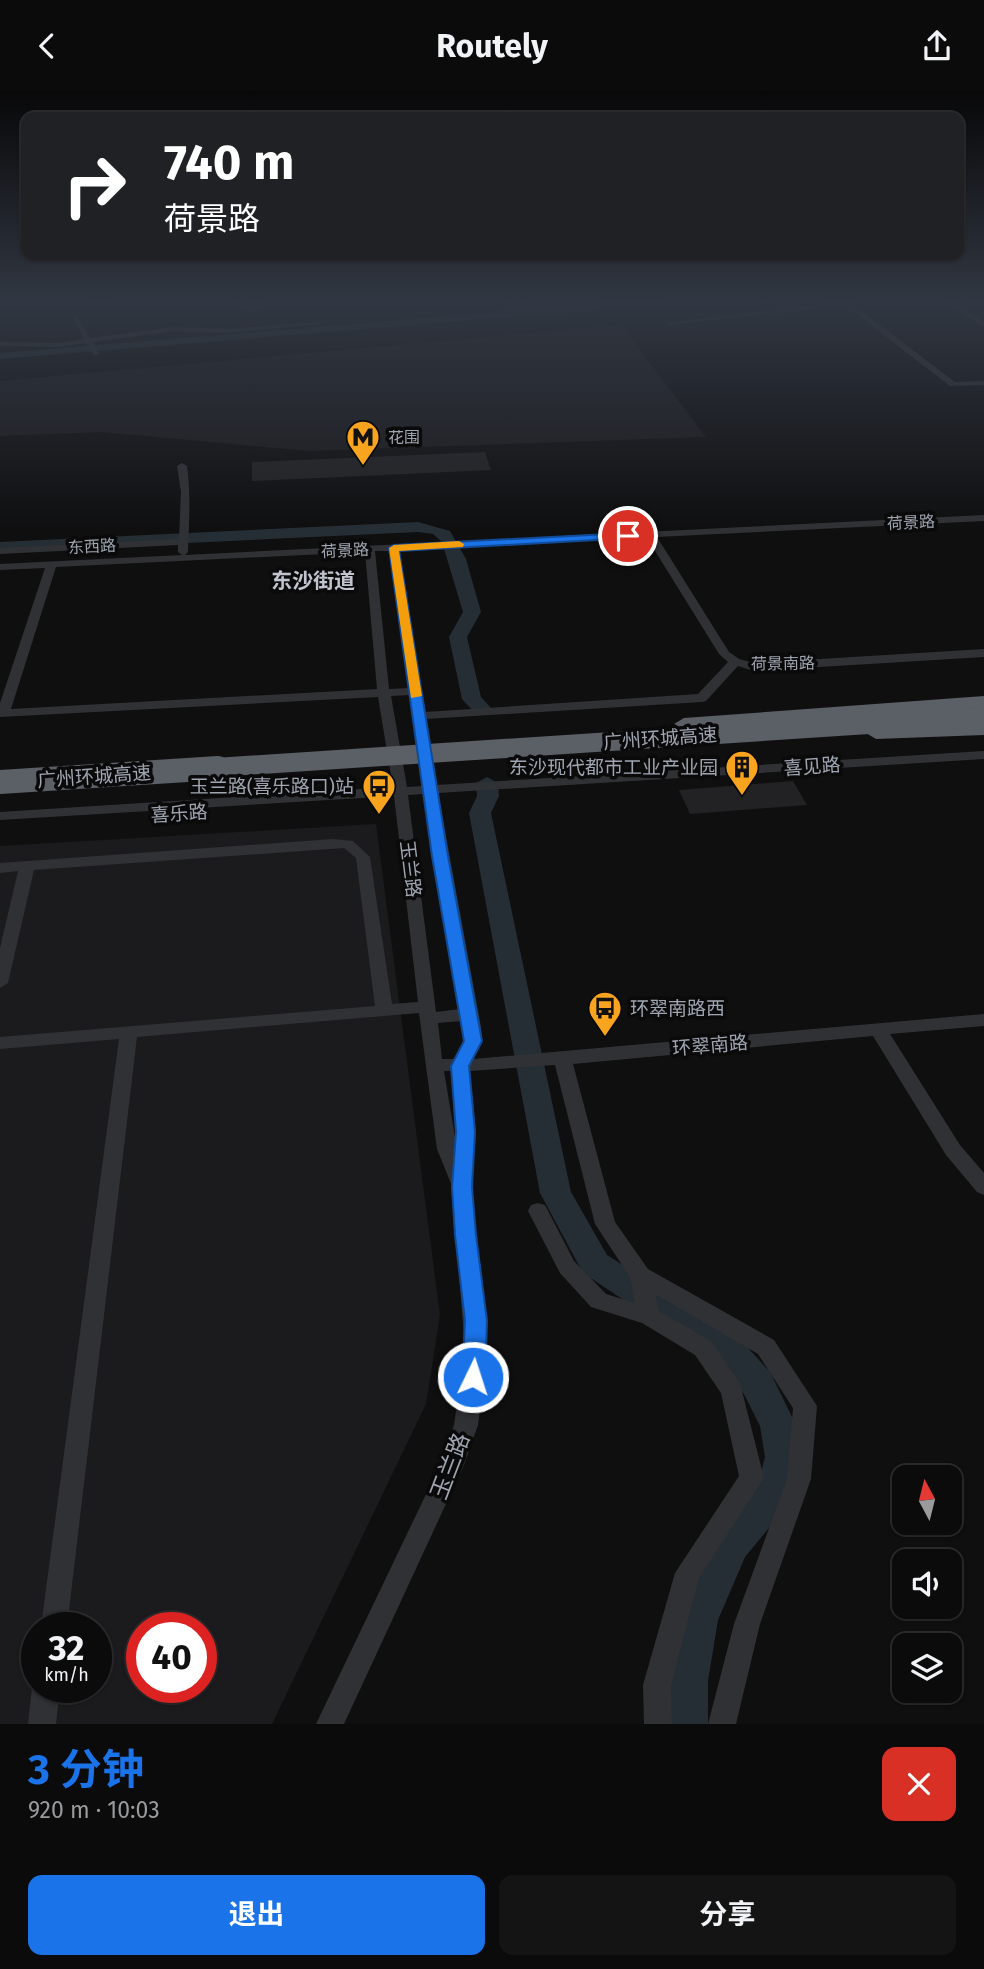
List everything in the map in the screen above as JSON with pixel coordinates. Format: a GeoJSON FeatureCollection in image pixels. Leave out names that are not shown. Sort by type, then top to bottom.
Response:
{"type":"FeatureCollection","features":[{"type":"Feature","properties":{"kind":"highway","name":"广州环城高速"},"geometry":{"type":"LineString","coordinates":[[0,769],[984,703]]}},
{"type":"Feature","properties":{"kind":"highway","name":"广州环城高速"},"geometry":{"type":"LineString","coordinates":[[0,782],[984,717]]}},
{"type":"Feature","properties":{"kind":"highway"},"geometry":{"type":"LineString","coordinates":[[581,743],[984,729]]}},
{"type":"Feature","properties":{"kind":"street"},"geometry":{"type":"LineString","coordinates":[[945,378],[953,384],[984,383]]}},
{"type":"Feature","properties":{"kind":"street"},"geometry":{"type":"LineString","coordinates":[[182,466],[185,476],[183,558]]}},
{"type":"Feature","properties":{"kind":"street","name":"荷景路"},"geometry":{"type":"LineString","coordinates":[[0,566],[984,518]]}},
{"type":"Feature","properties":{"kind":"street","name":"荷景南路"},"geometry":{"type":"LineString","coordinates":[[650,535],[726,654],[735,662],[754,667],[984,653]]}},
{"type":"Feature","properties":{"kind":"street","name":"东西路"},"geometry":{"type":"LineString","coordinates":[[0,551],[185,539]]}},
{"type":"Feature","properties":{"kind":"street","name":"玉兰路"},"geometry":{"type":"LineString","coordinates":[[330,1724],[433,1509],[466,1425],[475,1363],[476,1321],[462,1187],[466,1132],[460,1066],[473,1041],[430,792],[394,548]]}},
{"type":"Feature","properties":{"kind":"street","name":"玉兰路"},"geometry":{"type":"LineString","coordinates":[[370,549],[373,599],[385,693],[401,795],[447,1149],[462,1187]]}},
{"type":"Feature","properties":{"kind":"street"},"geometry":{"type":"LineString","coordinates":[[52,564],[2,713],[415,691]]}},
{"type":"Feature","properties":{"kind":"street"},"geometry":{"type":"LineString","coordinates":[[419,716],[702,698],[735,662]]}},
{"type":"Feature","properties":{"kind":"street","name":"喜见路"},"geometry":{"type":"LineString","coordinates":[[430,792],[984,755]]}},
{"type":"Feature","properties":{"kind":"street","name":"喜乐路"},"geometry":{"type":"LineString","coordinates":[[0,825],[430,792]]}},
{"type":"Feature","properties":{"kind":"street","name":"喜乐路"},"geometry":{"type":"LineString","coordinates":[[0,817],[401,795]]}},
{"type":"Feature","properties":{"kind":"street"},"geometry":{"type":"LineString","coordinates":[[0,868],[333,842],[348,844],[363,857],[384,1011]]}},
{"type":"Feature","properties":{"kind":"street"},"geometry":{"type":"LineString","coordinates":[[0,983],[27,866]]}},
{"type":"Feature","properties":{"kind":"street"},"geometry":{"type":"LineString","coordinates":[[0,1043],[128,1035],[384,1011],[470,1014]]}},
{"type":"Feature","properties":{"kind":"street","name":"环翠南路"},"geometry":{"type":"LineString","coordinates":[[435,1065],[490,1065],[984,1020]]}},
{"type":"Feature","properties":{"kind":"street"},"geometry":{"type":"LineString","coordinates":[[878,1030],[953,1150],[984,1187]]}},
{"type":"Feature","properties":{"kind":"street"},"geometry":{"type":"LineString","coordinates":[[56,1612],[128,1053],[128,1035]]}},
{"type":"Feature","properties":{"kind":"street"},"geometry":{"type":"LineString","coordinates":[[558,1058],[604,1224],[640,1275],[649,1316]]}},
{"type":"Feature","properties":{"kind":"street"},"geometry":{"type":"LineString","coordinates":[[538,1211],[567,1267],[599,1301],[649,1316],[703,1348],[732,1390],[752,1478],[688,1573],[657,1685],[658,1724]]}},
{"type":"Feature","properties":{"kind":"street"},"geometry":{"type":"LineString","coordinates":[[640,1275],[766,1347],[804,1406],[799,1479],[747,1624],[722,1724]]}},
{"type":"Feature","properties":{"kind":"street"},"geometry":{"type":"LineString","coordinates":[[41,1724],[44,1703]]}},
{"type":"Feature","properties":{"kind":"shaded area"},"geometry":{"type":"Polygon","coordinates":[[[31,378],[661,378],[706,437],[307,451],[102,432],[0,436],[0,381],[31,378]]]}},
{"type":"Feature","properties":{"kind":"shaded area"},"geometry":{"type":"Polygon","coordinates":[[[376,824],[440,1315],[426,1404],[272,1724],[0,1724],[0,846],[376,824]]]}},
{"type":"Feature","properties":{"kind":"building"},"geometry":{"type":"Polygon","coordinates":[[[485,452],[491,470],[252,481],[252,462],[485,452]]]}},
{"type":"Feature","properties":{"kind":"building","name":"东沙现代都市工业产业园"},"geometry":{"type":"Polygon","coordinates":[[[793,781],[807,805],[690,814],[679,790],[793,781]]]}},
{"type":"Feature","properties":{"kind":"waterway"},"geometry":{"type":"LineString","coordinates":[[0,547],[418,527],[439,531],[454,549],[472,612],[458,637],[472,699],[481,708]]}},
{"type":"Feature","properties":{"kind":"waterway"},"geometry":{"type":"LineString","coordinates":[[487,783],[488,796],[480,813],[556,1193],[595,1264],[728,1350],[757,1383],[778,1425],[784,1457],[775,1492],[731,1544],[698,1620],[687,1681],[686,1724]]}},
{"type":"Feature","properties":{"kind":"slow traffic"},"geometry":{"type":"LineString","coordinates":[[416,696],[394,548],[459,544]]}},
{"type":"Feature","properties":{"kind":"place","name":"花围"},"geometry":{"type":"Point","coordinates":[363,467]}},
{"type":"Feature","properties":{"kind":"place","name":"东沙现代都市工业产业园"},"geometry":{"type":"Point","coordinates":[742,797]}},
{"type":"Feature","properties":{"kind":"place","name":"玉兰路(喜乐路口)站"},"geometry":{"type":"Point","coordinates":[379,816]}},
{"type":"Feature","properties":{"kind":"place","name":"环翠南路西"},"geometry":{"type":"Point","coordinates":[605,1038]}},
{"type":"Feature","properties":{"kind":"district","name":"东沙街道"},"geometry":{"type":"Point","coordinates":[313,581]}},
{"type":"Feature","properties":{"kind":"route"},"geometry":{"type":"LineString","coordinates":[[473,1377],[476,1321],[465,1235],[462,1187],[466,1132],[460,1066],[473,1041],[440,856],[394,548],[628,536]]}}]}
